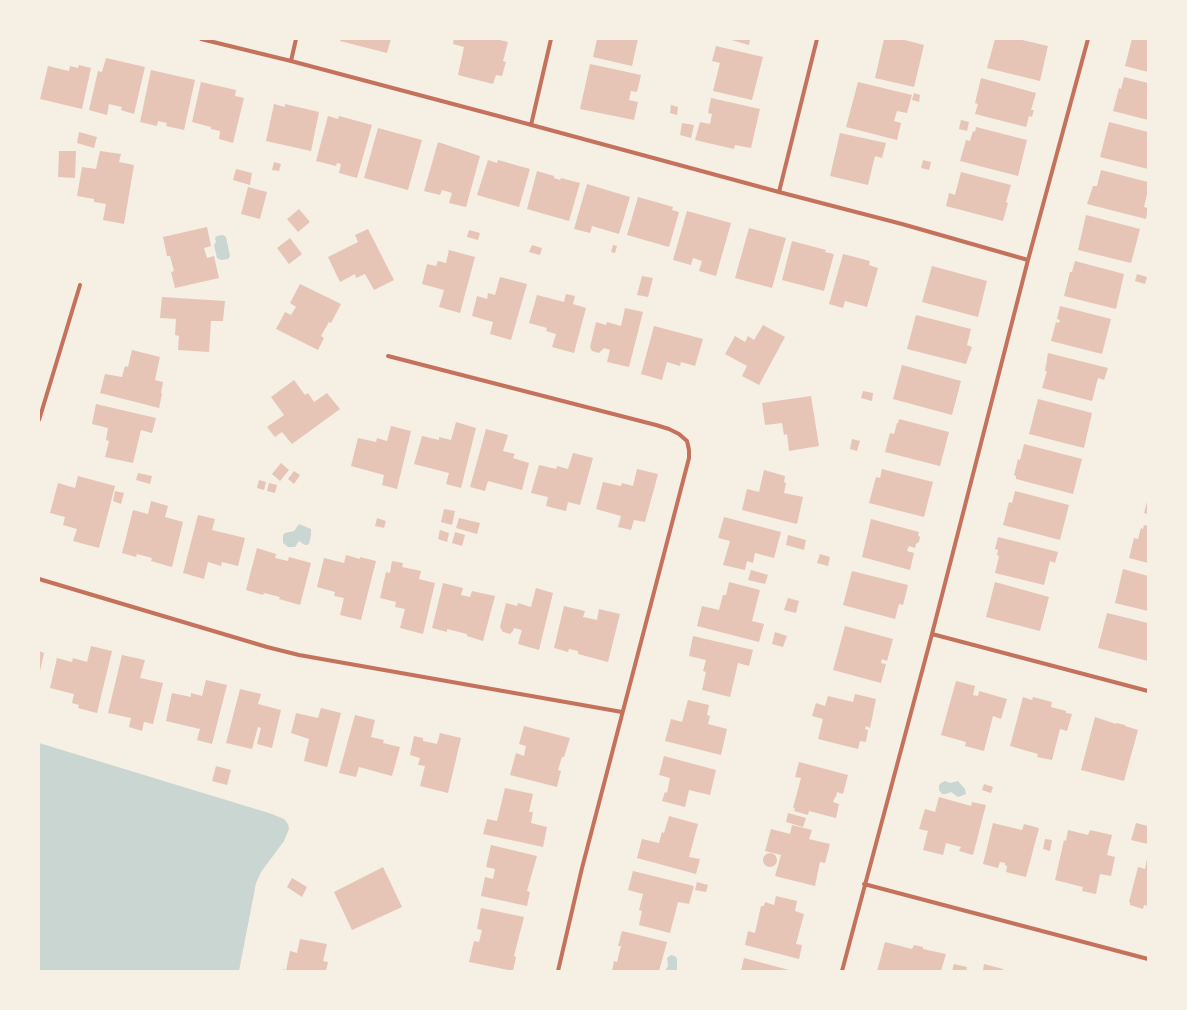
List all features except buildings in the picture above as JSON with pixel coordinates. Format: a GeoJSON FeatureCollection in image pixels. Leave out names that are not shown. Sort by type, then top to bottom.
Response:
{"type":"FeatureCollection","features":[{"type":"Feature","properties":{"kind":"street"},"geometry":{"type":"LineString","coordinates":[[201,39],[291,61],[902,224],[1028,260]]}},
{"type":"Feature","properties":{"kind":"street"},"geometry":{"type":"LineString","coordinates":[[291,61],[296,39]]}},
{"type":"Feature","properties":{"kind":"street"},"geometry":{"type":"LineString","coordinates":[[531,125],[551,39]]}},
{"type":"Feature","properties":{"kind":"street"},"geometry":{"type":"LineString","coordinates":[[779,192],[817,39]]}},
{"type":"Feature","properties":{"kind":"street"},"geometry":{"type":"LineString","coordinates":[[842,971],[932,634],[1028,260],[1088,39]]}},
{"type":"Feature","properties":{"kind":"street"},"geometry":{"type":"LineString","coordinates":[[39,420],[80,285]]}},
{"type":"Feature","properties":{"kind":"street"},"geometry":{"type":"LineString","coordinates":[[388,356],[656,424],[679,434],[687,442],[690,450],[582,868],[558,971]]}},
{"type":"Feature","properties":{"kind":"street"},"geometry":{"type":"LineString","coordinates":[[39,579],[266,647],[299,655],[622,712]]}},
{"type":"Feature","properties":{"kind":"street"},"geometry":{"type":"LineString","coordinates":[[932,634],[1148,691]]}},
{"type":"Feature","properties":{"kind":"street"},"geometry":{"type":"LineString","coordinates":[[864,884],[1148,959]]}},
{"type":"Feature","properties":{"kind":"shaded area"},"geometry":{"type":"Polygon","coordinates":[[[223,235],[226,237],[230,256],[228,259],[221,260],[217,258],[214,245],[216,242],[215,238],[223,235]]]}},
{"type":"Feature","properties":{"kind":"shaded area"},"geometry":{"type":"Polygon","coordinates":[[[299,524],[311,529],[309,544],[305,545],[299,541],[295,547],[288,547],[283,543],[283,535],[294,531],[299,524]]]}},
{"type":"Feature","properties":{"kind":"shaded area"},"geometry":{"type":"Polygon","coordinates":[[[39,743],[272,814],[284,819],[288,824],[289,829],[284,841],[261,872],[256,883],[239,971],[39,971],[39,743]]]}},
{"type":"Feature","properties":{"kind":"shaded area"},"geometry":{"type":"Polygon","coordinates":[[[945,781],[950,783],[958,781],[965,789],[966,794],[958,797],[951,792],[942,794],[939,790],[939,785],[945,781]]]}},
{"type":"Feature","properties":{"kind":"shaded area"},"geometry":{"type":"Polygon","coordinates":[[[671,955],[675,956],[677,959],[677,971],[665,971],[668,966],[667,958],[671,955]]]}}]}
